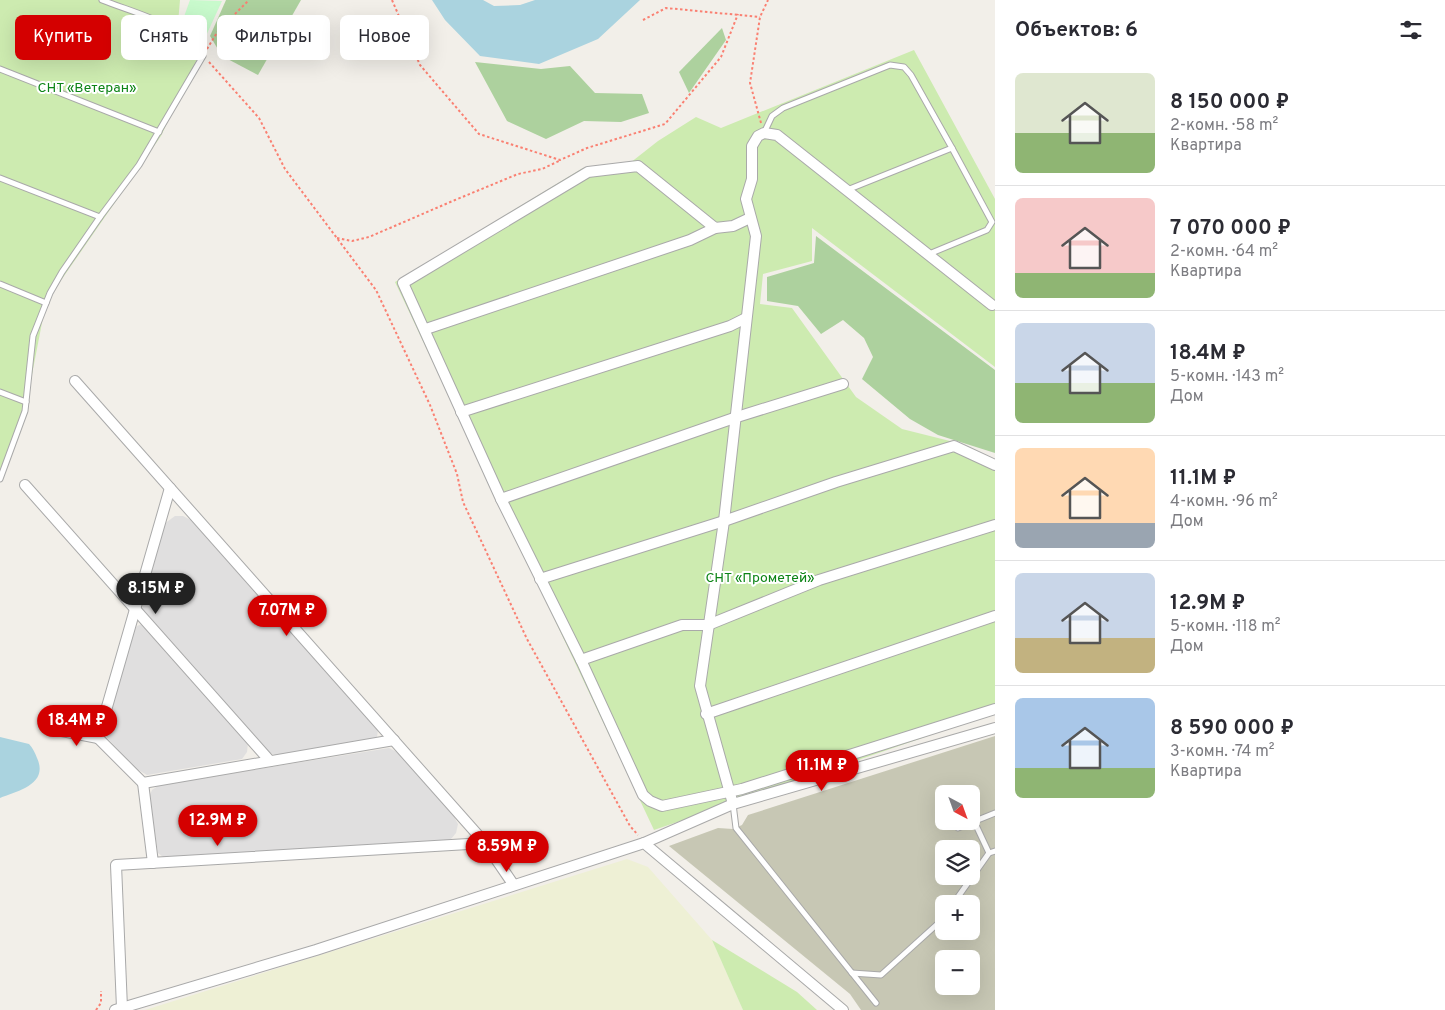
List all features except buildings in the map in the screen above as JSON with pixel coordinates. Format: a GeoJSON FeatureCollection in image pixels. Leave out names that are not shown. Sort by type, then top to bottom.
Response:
{"type":"FeatureCollection","features":[{"type":"Feature","properties":{"kind":"street"},"geometry":{"type":"LineString","coordinates":[[733,804],[706,714],[700,686],[724,522],[756,236],[746,199],[752,179],[751,150],[754,140],[764,133],[777,134],[992,305]]}},
{"type":"Feature","properties":{"kind":"street"},"geometry":{"type":"LineString","coordinates":[[715,228],[638,166],[588,172],[403,283],[426,328],[461,412],[501,499],[580,660],[643,795],[650,801],[662,806],[728,790],[742,789],[995,708]]}},
{"type":"Feature","properties":{"kind":"street"},"geometry":{"type":"LineString","coordinates":[[426,328],[690,240],[715,228],[733,226],[750,218]]}},
{"type":"Feature","properties":{"kind":"street"},"geometry":{"type":"LineString","coordinates":[[461,412],[730,326],[746,318]]}},
{"type":"Feature","properties":{"kind":"street"},"geometry":{"type":"LineString","coordinates":[[75,381],[485,843],[513,884]]}},
{"type":"Feature","properties":{"kind":"street"},"geometry":{"type":"LineString","coordinates":[[501,499],[737,417],[843,384]]}},
{"type":"Feature","properties":{"kind":"street"},"geometry":{"type":"LineString","coordinates":[[540,579],[724,522],[836,482],[954,446],[995,465]]}},
{"type":"Feature","properties":{"kind":"street"},"geometry":{"type":"LineString","coordinates":[[25,485],[270,760]]}},
{"type":"Feature","properties":{"kind":"street"},"geometry":{"type":"LineString","coordinates":[[98,738],[170,488]]}},
{"type":"Feature","properties":{"kind":"street"},"geometry":{"type":"LineString","coordinates":[[580,660],[682,624],[708,625],[819,580],[995,525]]}},
{"type":"Feature","properties":{"kind":"street"},"geometry":{"type":"LineString","coordinates":[[706,714],[995,616]]}},
{"type":"Feature","properties":{"kind":"street"},"geometry":{"type":"LineString","coordinates":[[485,843],[116,865],[119,1009],[316,950],[513,884],[644,843],[733,804],[995,728]]}},
{"type":"Feature","properties":{"kind":"street"},"geometry":{"type":"LineString","coordinates":[[62,731],[98,738],[143,783],[153,863]]}},
{"type":"Feature","properties":{"kind":"street"},"geometry":{"type":"LineString","coordinates":[[143,783],[394,740]]}},
{"type":"Feature","properties":{"kind":"street"},"geometry":{"type":"LineString","coordinates":[[644,843],[843,1010]]}},
{"type":"Feature","properties":{"kind":"lane"},"geometry":{"type":"LineString","coordinates":[[102,0],[141,15]]}},
{"type":"Feature","properties":{"kind":"lane"},"geometry":{"type":"LineString","coordinates":[[0,479],[25,411],[33,336],[46,303],[62,272],[139,165],[201,60]]}},
{"type":"Feature","properties":{"kind":"lane"},"geometry":{"type":"LineString","coordinates":[[764,133],[772,116],[783,108],[895,64],[904,67],[911,75],[992,222],[987,230],[929,255]]}},
{"type":"Feature","properties":{"kind":"lane"},"geometry":{"type":"LineString","coordinates":[[0,69],[158,132]]}},
{"type":"Feature","properties":{"kind":"lane"},"geometry":{"type":"LineString","coordinates":[[847,190],[952,148]]}},
{"type":"Feature","properties":{"kind":"lane"},"geometry":{"type":"LineString","coordinates":[[0,178],[100,217]]}},
{"type":"Feature","properties":{"kind":"lane"},"geometry":{"type":"LineString","coordinates":[[0,284],[46,303]]}},
{"type":"Feature","properties":{"kind":"lane"},"geometry":{"type":"LineString","coordinates":[[0,392],[26,402]]}},
{"type":"Feature","properties":{"kind":"lane"},"geometry":{"type":"LineString","coordinates":[[733,804],[736,828],[876,1003]]}},
{"type":"Feature","properties":{"kind":"lane"},"geometry":{"type":"LineString","coordinates":[[980,819],[995,813]]}},
{"type":"Feature","properties":{"kind":"lane"},"geometry":{"type":"LineString","coordinates":[[960,895],[992,852],[979,830]]}},
{"type":"Feature","properties":{"kind":"lane"},"geometry":{"type":"LineString","coordinates":[[852,973],[880,976],[935,926]]}},
{"type":"Feature","properties":{"kind":"path"},"geometry":{"type":"LineString","coordinates":[[207,49],[218,31],[249,0]]}},
{"type":"Feature","properties":{"kind":"path"},"geometry":{"type":"LineString","coordinates":[[392,0],[420,65],[479,134],[560,160]]}},
{"type":"Feature","properties":{"kind":"path"},"geometry":{"type":"LineString","coordinates":[[764,133],[750,83],[760,17],[768,0]]}},
{"type":"Feature","properties":{"kind":"path"},"geometry":{"type":"LineString","coordinates":[[643,20],[666,8],[760,17]]}},
{"type":"Feature","properties":{"kind":"path"},"geometry":{"type":"LineString","coordinates":[[337,238],[352,241],[370,237],[518,174],[542,169],[587,148],[665,124],[722,56],[738,14]]}},
{"type":"Feature","properties":{"kind":"path"},"geometry":{"type":"LineString","coordinates":[[207,60],[259,118],[285,169],[376,290],[430,405],[457,474],[464,502],[527,639],[630,826],[644,843]]}},
{"type":"Feature","properties":{"kind":"path"},"geometry":{"type":"LineString","coordinates":[[96,1010],[101,1003],[102,991]]}},
{"type":"Feature","properties":{"kind":"shaded area"},"geometry":{"type":"Polygon","coordinates":[[[175,516],[183,516],[191,520],[375,726],[378,730],[377,737],[373,740],[278,756],[270,753],[142,609],[164,524],[175,516]]]}},
{"type":"Feature","properties":{"kind":"shaded area"},"geometry":{"type":"Polygon","coordinates":[[[142,624],[248,743],[247,752],[242,759],[147,775],[135,768],[109,740],[105,734],[106,727],[133,633],[137,626],[142,624]]]}},
{"type":"Feature","properties":{"kind":"shaded area"},"geometry":{"type":"Polygon","coordinates":[[[995,736],[995,1010],[861,1010],[850,994],[669,846],[718,828],[733,829],[742,825],[748,815],[995,736]]]}},
{"type":"Feature","properties":{"kind":"shaded area"},"geometry":{"type":"Polygon","coordinates":[[[389,748],[397,752],[453,815],[458,824],[456,833],[448,841],[163,857],[158,853],[149,797],[152,790],[159,785],[389,748]]]}},
{"type":"Feature","properties":{"kind":"shaded area"},"geometry":{"type":"Polygon","coordinates":[[[627,859],[648,867],[712,940],[743,1010],[145,1010],[627,859]]]}},
{"type":"Feature","properties":{"kind":"green space","name":"СНТ «Ветеран»"},"geometry":{"type":"Polygon","coordinates":[[[0,0],[180,0],[179,15],[121,15],[121,60],[196,60],[161,136],[46,302],[23,421],[0,469],[0,0]]]}},
{"type":"Feature","properties":{"kind":"green space"},"geometry":{"type":"Polygon","coordinates":[[[190,0],[222,1],[207,34],[207,15],[185,15],[190,0]]]}},
{"type":"Feature","properties":{"kind":"green space"},"geometry":{"type":"Polygon","coordinates":[[[226,0],[301,0],[292,15],[219,15],[226,0]]]}},
{"type":"Feature","properties":{"kind":"green space"},"geometry":{"type":"Polygon","coordinates":[[[217,20],[217,48],[210,36],[217,20]]]}},
{"type":"Feature","properties":{"kind":"green space"},"geometry":{"type":"Polygon","coordinates":[[[722,28],[726,40],[689,93],[679,72],[722,28]]]}},
{"type":"Feature","properties":{"kind":"green space","name":"СНТ «Прометей»"},"geometry":{"type":"Polygon","coordinates":[[[914,50],[995,199],[995,367],[812,228],[812,261],[763,274],[760,304],[792,308],[856,397],[902,429],[954,442],[995,461],[995,713],[654,830],[395,282],[583,168],[630,163],[658,141],[696,117],[721,128],[914,50]]]}},
{"type":"Feature","properties":{"kind":"green space"},"geometry":{"type":"Polygon","coordinates":[[[230,60],[267,60],[258,75],[230,60]]]}},
{"type":"Feature","properties":{"kind":"green space"},"geometry":{"type":"Polygon","coordinates":[[[475,62],[541,69],[570,66],[595,93],[642,94],[649,113],[621,122],[584,121],[546,139],[507,121],[475,62]]]}},
{"type":"Feature","properties":{"kind":"green space"},"geometry":{"type":"Polygon","coordinates":[[[816,236],[995,370],[995,453],[938,435],[910,419],[862,379],[873,357],[864,338],[843,320],[821,334],[798,306],[767,301],[767,277],[814,263],[816,236]]]}},
{"type":"Feature","properties":{"kind":"green space"},"geometry":{"type":"Polygon","coordinates":[[[712,940],[797,992],[817,1010],[743,1010],[712,940]]]}},
{"type":"Feature","properties":{"kind":"water"},"geometry":{"type":"Polygon","coordinates":[[[432,0],[483,0],[494,6],[520,5],[535,0],[640,0],[598,39],[539,64],[480,56],[445,20],[432,0]]]}},
{"type":"Feature","properties":{"kind":"water"},"geometry":{"type":"Polygon","coordinates":[[[0,737],[29,744],[35,752],[40,767],[39,774],[30,785],[0,798],[0,737]]]}}]}
